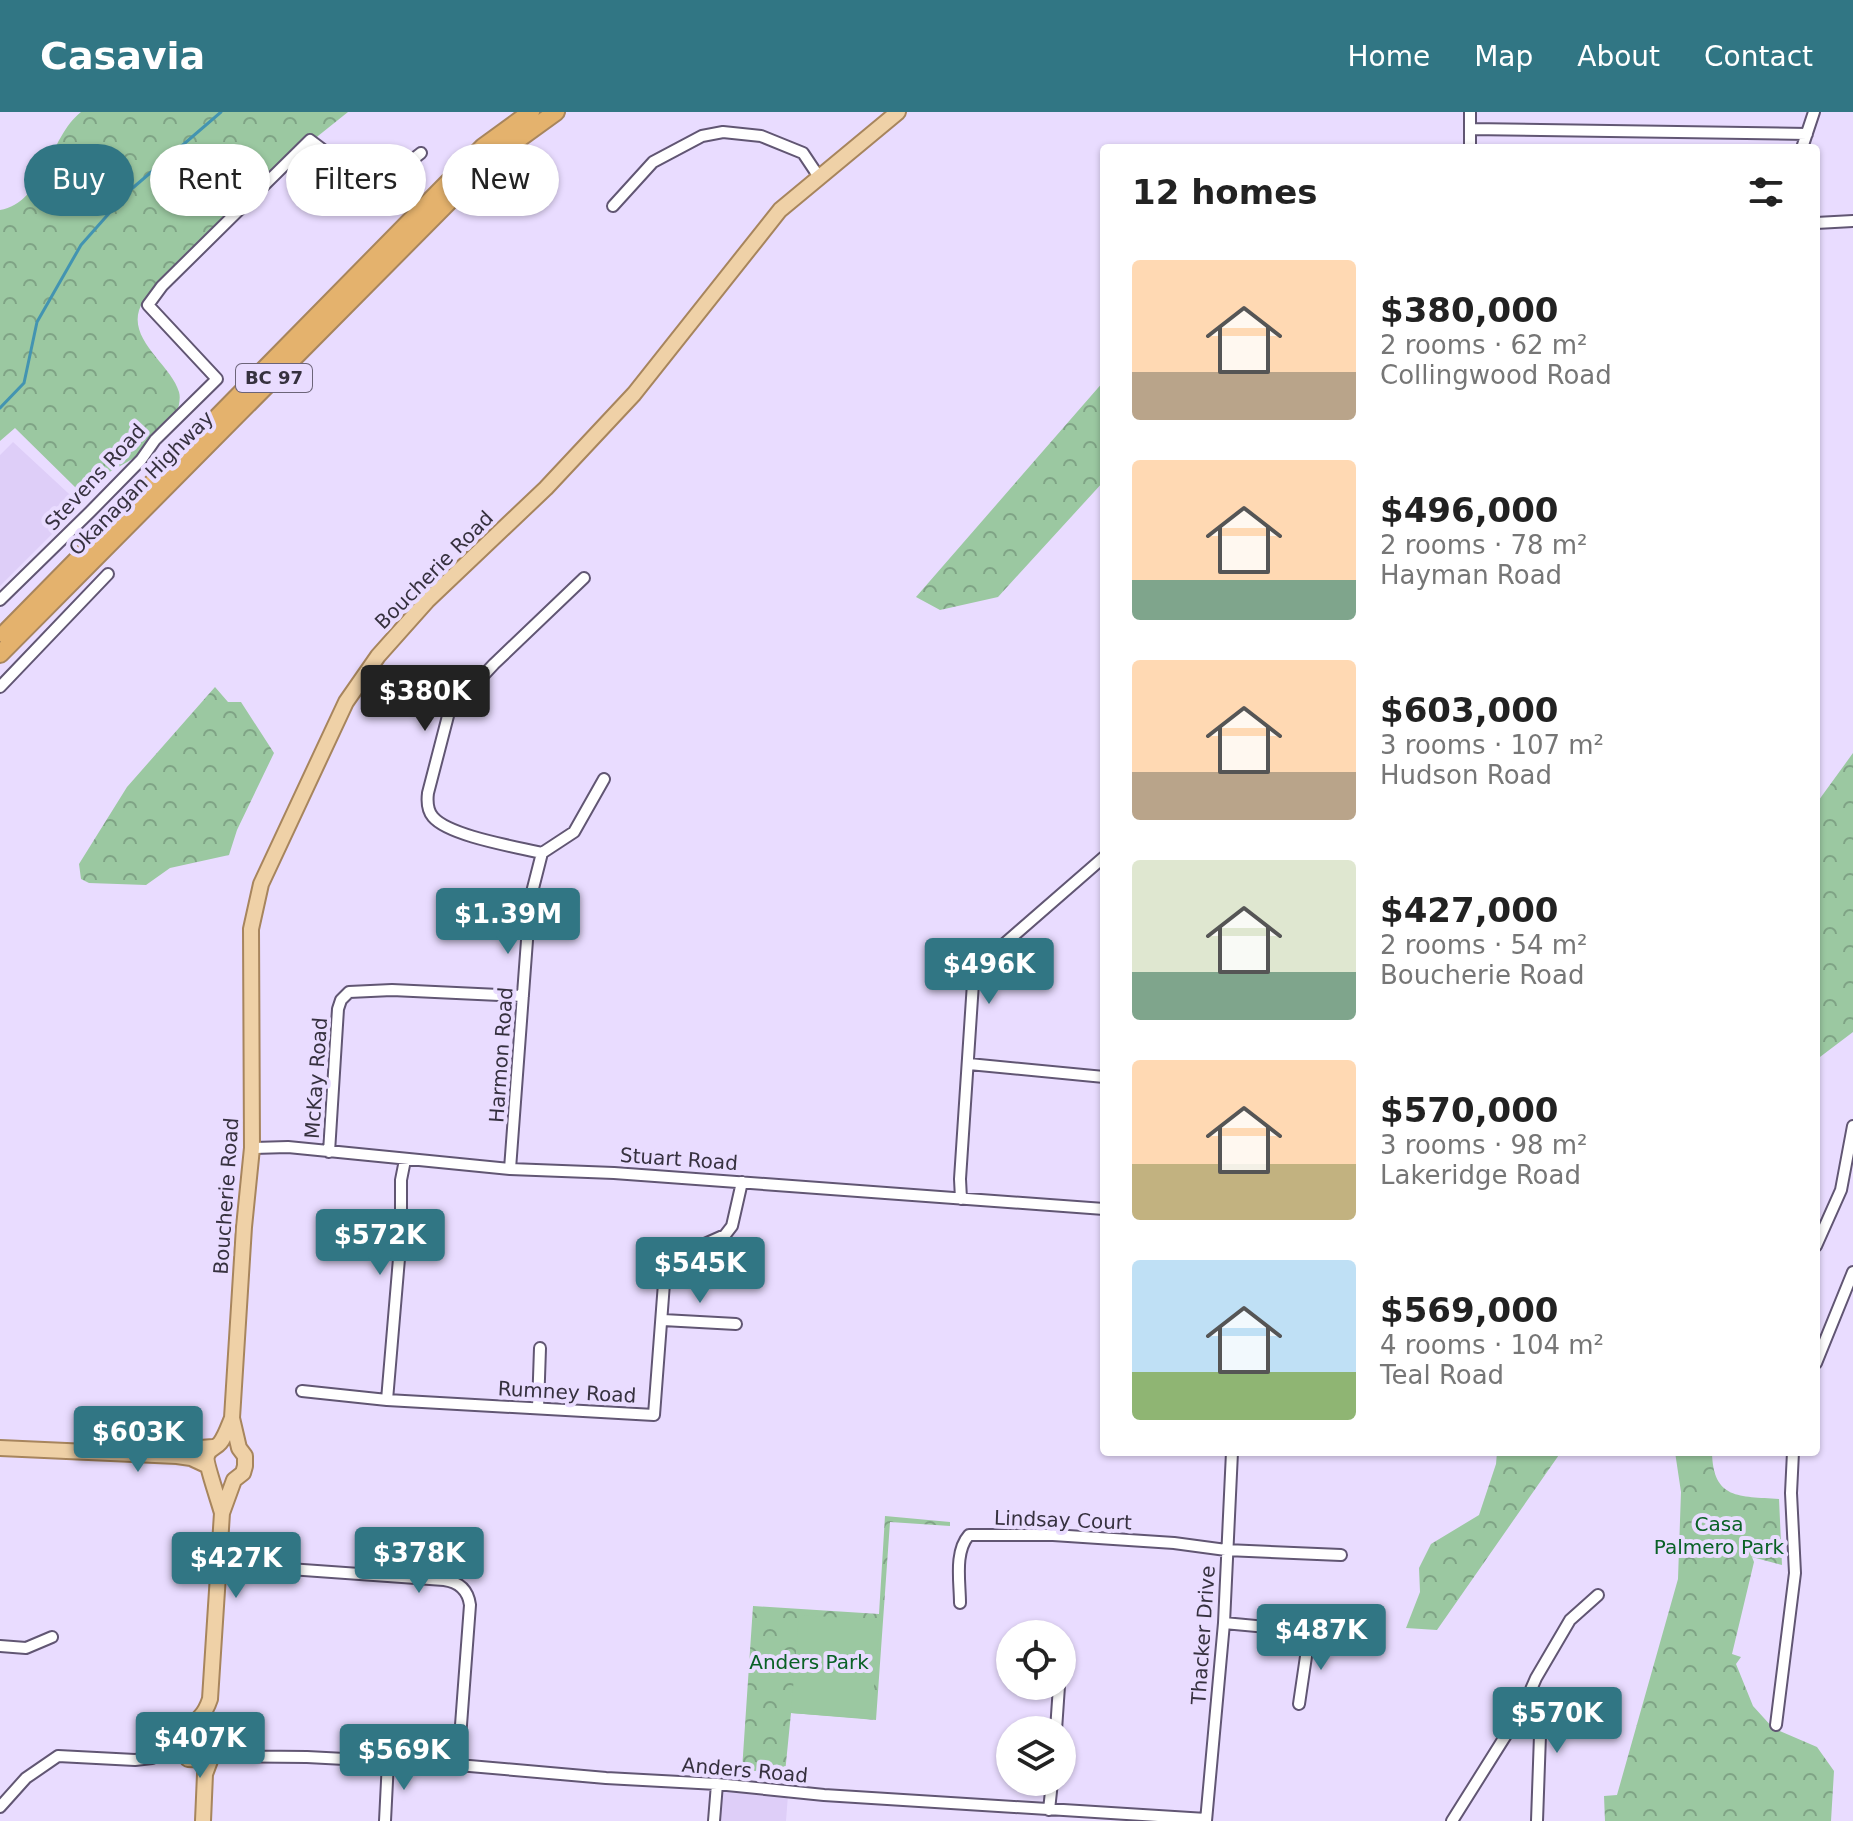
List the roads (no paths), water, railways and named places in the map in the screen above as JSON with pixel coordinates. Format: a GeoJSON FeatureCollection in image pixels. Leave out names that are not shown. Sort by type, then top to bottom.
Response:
{"type":"FeatureCollection","features":[{"type":"Feature","properties":{"kind":"highway","name":"Okanagan Highway"},"geometry":{"type":"LineString","coordinates":[[0,638],[483,147],[531,112]]}},
{"type":"Feature","properties":{"kind":"highway","name":"Okanagan Highway"},"geometry":{"type":"LineString","coordinates":[[0,654],[491,159],[556,112]]}},
{"type":"Feature","properties":{"kind":"main road","name":"Boucherie Road"},"geometry":{"type":"LineString","coordinates":[[194,1721],[207,1706],[213,1676],[222,1513],[234,1480],[243,1473],[245,1466],[245,1456],[239,1448],[232,1418],[252,1148],[251,929],[261,884],[346,702],[378,656],[427,601],[546,488],[634,394],[780,210],[898,112]]}},
{"type":"Feature","properties":{"kind":"main road","name":"Boucherie Road"},"geometry":{"type":"LineString","coordinates":[[222,1513],[206,1458],[232,1418]]}},
{"type":"Feature","properties":{"kind":"main road"},"geometry":{"type":"LineString","coordinates":[[78,1452],[229,1443],[239,1448]]}},
{"type":"Feature","properties":{"kind":"main road"},"geometry":{"type":"LineString","coordinates":[[0,1448],[177,1456],[191,1458],[223,1482],[234,1480]]}},
{"type":"Feature","properties":{"kind":"main road","name":"Boucherie Road"},"geometry":{"type":"LineString","coordinates":[[213,1676],[218,1733]]}},
{"type":"Feature","properties":{"kind":"main road"},"geometry":{"type":"LineString","coordinates":[[202,1802],[184,1752],[182,1731],[194,1721],[207,1722],[218,1733],[219,1747],[205,1774],[203,1821]]}},
{"type":"Feature","properties":{"kind":"main road"},"geometry":{"type":"LineString","coordinates":[[184,1752],[202,1761],[212,1757]]}},
{"type":"Feature","properties":{"kind":"street"},"geometry":{"type":"LineString","coordinates":[[1470,112],[1470,144]]}},
{"type":"Feature","properties":{"kind":"street"},"geometry":{"type":"LineString","coordinates":[[1803,144],[1814,112]]}},
{"type":"Feature","properties":{"kind":"street"},"geometry":{"type":"LineString","coordinates":[[1470,129],[1807,134]]}},
{"type":"Feature","properties":{"kind":"street"},"geometry":{"type":"LineString","coordinates":[[613,206],[653,162],[702,136],[723,132],[761,136],[803,153],[819,177]]}},
{"type":"Feature","properties":{"kind":"street","name":"Stevens Road"},"geometry":{"type":"LineString","coordinates":[[0,600],[90,512],[141,460],[155,440],[217,379],[148,305],[162,286],[286,164]]}},
{"type":"Feature","properties":{"kind":"street"},"geometry":{"type":"LineString","coordinates":[[1820,223],[1853,221]]}},
{"type":"Feature","properties":{"kind":"street"},"geometry":{"type":"LineString","coordinates":[[0,687],[108,574]]}},
{"type":"Feature","properties":{"kind":"street"},"geometry":{"type":"LineString","coordinates":[[584,578],[501,657],[449,712],[427,804],[433,818],[458,832],[542,853],[574,832],[604,779]]}},
{"type":"Feature","properties":{"kind":"street","name":"Harmon Road"},"geometry":{"type":"LineString","coordinates":[[510,1169],[530,900],[542,853]]}},
{"type":"Feature","properties":{"kind":"street"},"geometry":{"type":"LineString","coordinates":[[961,1199],[973,983],[980,965],[1100,860]]}},
{"type":"Feature","properties":{"kind":"street","name":"McKay Road"},"geometry":{"type":"LineString","coordinates":[[329,1152],[338,1009],[349,992],[392,990],[523,996]]}},
{"type":"Feature","properties":{"kind":"street"},"geometry":{"type":"LineString","coordinates":[[969,1064],[1100,1077]]}},
{"type":"Feature","properties":{"kind":"street"},"geometry":{"type":"LineString","coordinates":[[1820,1237],[1841,1190],[1853,1126]]}},
{"type":"Feature","properties":{"kind":"street","name":"Stuart Road"},"geometry":{"type":"LineString","coordinates":[[252,1148],[288,1147],[510,1169],[742,1182],[1100,1209]]}},
{"type":"Feature","properties":{"kind":"street"},"geometry":{"type":"LineString","coordinates":[[387,1400],[401,1235],[401,1180],[405,1160]]}},
{"type":"Feature","properties":{"kind":"street","name":"Rumney Road"},"geometry":{"type":"LineString","coordinates":[[302,1391],[387,1400],[654,1415],[665,1270],[671,1259],[725,1235],[732,1226],[742,1182]]}},
{"type":"Feature","properties":{"kind":"street"},"geometry":{"type":"LineString","coordinates":[[1820,1353],[1853,1272]]}},
{"type":"Feature","properties":{"kind":"street"},"geometry":{"type":"LineString","coordinates":[[663,1320],[736,1324]]}},
{"type":"Feature","properties":{"kind":"street"},"geometry":{"type":"LineString","coordinates":[[538,1408],[540,1348]]}},
{"type":"Feature","properties":{"kind":"street","name":"Thacker Drive"},"geometry":{"type":"LineString","coordinates":[[1206,1820],[1224,1623],[1232,1456]]}},
{"type":"Feature","properties":{"kind":"street"},"geometry":{"type":"LineString","coordinates":[[1776,1725],[1795,1573],[1791,1493],[1793,1456]]}},
{"type":"Feature","properties":{"kind":"street","name":"Lindsay Court"},"geometry":{"type":"LineString","coordinates":[[960,1603],[960,1563],[963,1542],[969,1535],[1126,1539],[1226,1550]]}},
{"type":"Feature","properties":{"kind":"street"},"geometry":{"type":"LineString","coordinates":[[1226,1550],[1341,1555]]}},
{"type":"Feature","properties":{"kind":"street"},"geometry":{"type":"LineString","coordinates":[[220,1564],[449,1580],[461,1586],[470,1605],[458,1765]]}},
{"type":"Feature","properties":{"kind":"street"},"geometry":{"type":"LineString","coordinates":[[1452,1821],[1523,1708],[1536,1678],[1570,1620],[1598,1595]]}},
{"type":"Feature","properties":{"kind":"street"},"geometry":{"type":"LineString","coordinates":[[1224,1623],[1278,1628],[1309,1636],[1299,1704]]}},
{"type":"Feature","properties":{"kind":"street"},"geometry":{"type":"LineString","coordinates":[[0,1646],[26,1648],[52,1637]]}},
{"type":"Feature","properties":{"kind":"street"},"geometry":{"type":"LineString","coordinates":[[1523,1708],[1538,1725],[1540,1735],[1537,1821]]}},
{"type":"Feature","properties":{"kind":"street","name":"Anders Road"},"geometry":{"type":"LineString","coordinates":[[218,1733],[234,1746],[281,1757]]}},
{"type":"Feature","properties":{"kind":"street"},"geometry":{"type":"LineString","coordinates":[[0,1807],[26,1778],[58,1756],[135,1760],[184,1752]]}},
{"type":"Feature","properties":{"kind":"street","name":"Anders Road"},"geometry":{"type":"LineString","coordinates":[[212,1757],[458,1765],[824,1795],[1206,1820]]}},
{"type":"Feature","properties":{"kind":"street"},"geometry":{"type":"LineString","coordinates":[[385,1821],[388,1761]]}},
{"type":"Feature","properties":{"kind":"street"},"geometry":{"type":"LineString","coordinates":[[714,1821],[717,1784]]}},
{"type":"Feature","properties":{"kind":"street"},"geometry":{"type":"LineString","coordinates":[[1049,1810],[1050,1796]]}},
{"type":"Feature","properties":{"kind":"waterway"},"geometry":{"type":"LineString","coordinates":[[0,408],[24,383],[37,322],[81,245],[128,192],[221,112]]}},
{"type":"Feature","properties":{"kind":"park label","name":"Casa Palmero Park"},"geometry":{"type":"Point","coordinates":[1719,1536]}},
{"type":"Feature","properties":{"kind":"park label","name":"Anders Park"},"geometry":{"type":"Point","coordinates":[809,1662]}}]}
